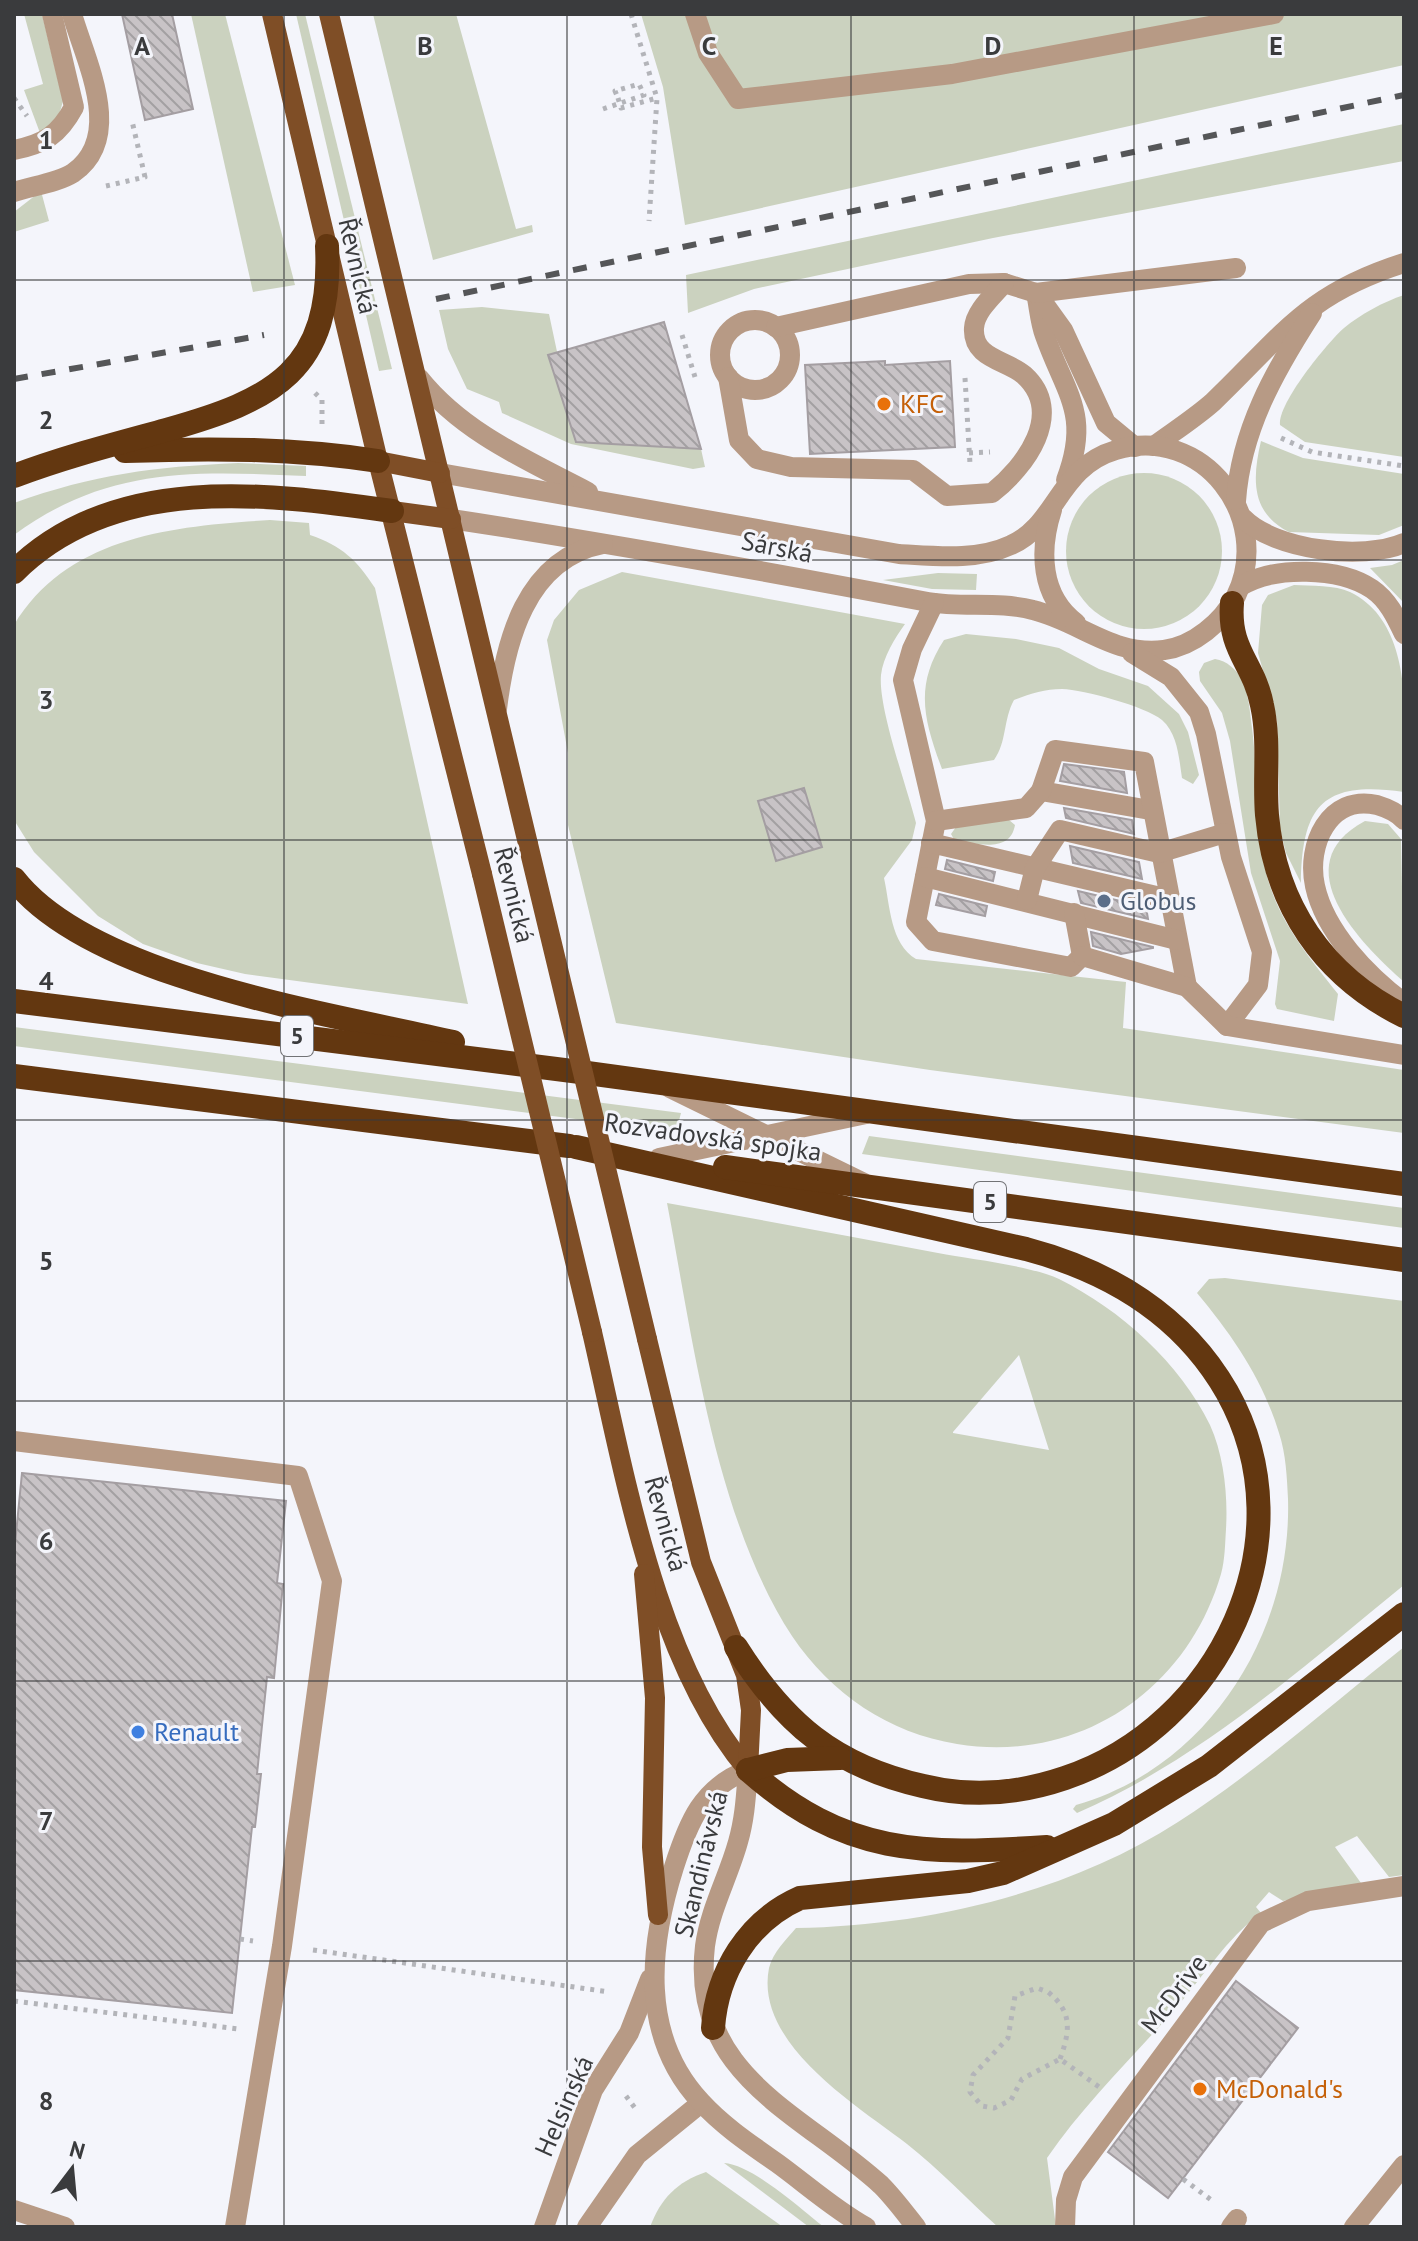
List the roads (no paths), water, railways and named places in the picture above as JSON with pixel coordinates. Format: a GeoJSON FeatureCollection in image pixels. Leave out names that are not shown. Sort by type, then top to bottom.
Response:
{"type":"FeatureCollection","features":[{"type":"Feature","properties":{"kind":"highway"},"geometry":{"type":"LineString","coordinates":[[14,476],[230,412],[278,386],[307,352],[320,324],[328,275],[327,246]]}},
{"type":"Feature","properties":{"kind":"highway"},"geometry":{"type":"LineString","coordinates":[[84,453],[235,449],[322,452],[378,461]]}},
{"type":"Feature","properties":{"kind":"highway"},"geometry":{"type":"LineString","coordinates":[[14,572],[62,532],[97,515],[137,504],[220,498],[323,501],[392,511]]}},
{"type":"Feature","properties":{"kind":"highway"},"geometry":{"type":"LineString","coordinates":[[1236,594],[1233,641],[1253,676],[1263,706],[1267,811],[1282,884],[1325,960],[1371,997],[1404,1016]]}},
{"type":"Feature","properties":{"kind":"highway"},"geometry":{"type":"LineString","coordinates":[[14,879],[60,919],[105,944],[172,974],[580,1072]]}},
{"type":"Feature","properties":{"kind":"highway","name":"Rozvadovská spojka"},"geometry":{"type":"LineString","coordinates":[[14,1001],[580,1072],[1404,1184]]}},
{"type":"Feature","properties":{"kind":"highway","name":"Rozvadovská spojka"},"geometry":{"type":"LineString","coordinates":[[14,1076],[872,1186],[1404,1260]]}},
{"type":"Feature","properties":{"kind":"highway"},"geometry":{"type":"LineString","coordinates":[[576,1147],[1026,1249],[1084,1267],[1154,1307],[1188,1338],[1222,1384],[1239,1419],[1254,1464],[1257,1488],[1256,1549],[1233,1630],[1219,1656],[1184,1702],[1156,1729],[1091,1768],[1014,1792],[972,1794],[929,1788],[843,1758],[819,1745],[787,1716],[757,1681],[736,1647]]}},
{"type":"Feature","properties":{"kind":"highway"},"geometry":{"type":"LineString","coordinates":[[713,2028],[719,1988],[732,1960],[752,1931],[785,1905],[817,1896],[887,1892],[1003,1873],[1136,1812],[1199,1773],[1404,1614]]}},
{"type":"Feature","properties":{"kind":"highway"},"geometry":{"type":"LineString","coordinates":[[748,1770],[787,1760],[843,1758]]}},
{"type":"Feature","properties":{"kind":"highway"},"geometry":{"type":"LineString","coordinates":[[748,1770],[790,1806],[819,1823],[876,1843],[967,1852],[1062,1846]]}},
{"type":"Feature","properties":{"kind":"main road","name":"Řevnická"},"geometry":{"type":"LineString","coordinates":[[272,14],[378,461],[482,874],[642,1550],[705,1711],[748,1770]]}},
{"type":"Feature","properties":{"kind":"main road","name":"Řevnická"},"geometry":{"type":"LineString","coordinates":[[329,14],[419,378],[701,1562],[746,1675],[751,1710],[748,1770]]}},
{"type":"Feature","properties":{"kind":"main road"},"geometry":{"type":"LineString","coordinates":[[378,461],[440,473]]}},
{"type":"Feature","properties":{"kind":"main road"},"geometry":{"type":"LineString","coordinates":[[392,511],[451,519]]}},
{"type":"Feature","properties":{"kind":"main road"},"geometry":{"type":"LineString","coordinates":[[642,1550],[655,1698],[652,1847],[658,1915]]}},
{"type":"Feature","properties":{"kind":"street"},"geometry":{"type":"LineString","coordinates":[[14,150],[40,145],[62,129],[74,107],[52,14]]}},
{"type":"Feature","properties":{"kind":"street"},"geometry":{"type":"LineString","coordinates":[[18,193],[70,175],[92,157],[100,138],[98,105],[72,14]]}},
{"type":"Feature","properties":{"kind":"street"},"geometry":{"type":"LineString","coordinates":[[695,14],[708,53],[738,99],[952,74],[1274,14]]}},
{"type":"Feature","properties":{"kind":"street","name":"Sárská"},"geometry":{"type":"LineString","coordinates":[[440,473],[899,554],[981,554],[1010,546],[1039,524],[1060,492],[1101,456],[1145,447],[1211,404],[1283,329],[1321,300],[1348,283],[1404,263]]}},
{"type":"Feature","properties":{"kind":"street"},"geometry":{"type":"LineString","coordinates":[[776,327],[800,318],[969,284],[1004,283],[1036,293],[1236,268]]}},
{"type":"Feature","properties":{"kind":"street"},"geometry":{"type":"LineString","coordinates":[[728,377],[739,440],[757,459],[791,467],[913,470],[947,496],[992,493],[1031,452],[1042,416],[1040,396],[1033,383],[1021,372],[983,353],[975,339],[973,331],[980,311],[1004,283]]}},
{"type":"Feature","properties":{"kind":"street"},"geometry":{"type":"LineString","coordinates":[[1036,293],[1063,330],[1106,423],[1145,447],[1203,464],[1229,489],[1239,510],[1264,535],[1304,546],[1368,551],[1404,543]]}},
{"type":"Feature","properties":{"kind":"street"},"geometry":{"type":"LineString","coordinates":[[1036,293],[1044,334],[1078,419],[1075,450],[1060,492]]}},
{"type":"Feature","properties":{"kind":"street","name":"Sárská"},"geometry":{"type":"LineString","coordinates":[[451,519],[611,542],[934,603],[1032,610],[1121,648],[1153,651],[1178,647],[1208,630],[1236,594],[1248,550],[1239,510],[1238,466],[1250,428],[1275,371],[1321,300]]}},
{"type":"Feature","properties":{"kind":"street"},"geometry":{"type":"LineString","coordinates":[[755,320],[776,327],[790,345],[788,369],[781,379],[772,387],[748,390],[728,377],[722,368],[721,345],[734,327],[755,320]]}},
{"type":"Feature","properties":{"kind":"street"},"geometry":{"type":"LineString","coordinates":[[419,378],[448,411],[467,426],[606,502]]}},
{"type":"Feature","properties":{"kind":"street","name":"Sárská"},"geometry":{"type":"LineString","coordinates":[[1060,492],[1043,553],[1050,591],[1070,619],[1090,634]]}},
{"type":"Feature","properties":{"kind":"street"},"geometry":{"type":"LineString","coordinates":[[497,709],[503,660],[518,615],[530,596],[570,555],[611,542]]}},
{"type":"Feature","properties":{"kind":"street"},"geometry":{"type":"LineString","coordinates":[[1236,594],[1257,577],[1298,571],[1361,583],[1385,600],[1404,634]]}},
{"type":"Feature","properties":{"kind":"street"},"geometry":{"type":"LineString","coordinates":[[934,603],[912,649],[903,680],[936,821],[916,922],[933,941],[1071,967],[1082,956]]}},
{"type":"Feature","properties":{"kind":"street"},"geometry":{"type":"LineString","coordinates":[[1121,648],[1171,677],[1199,712],[1206,734],[1225,833],[1243,904],[1262,952],[1258,985],[1227,1026]]}},
{"type":"Feature","properties":{"kind":"street"},"geometry":{"type":"LineString","coordinates":[[936,821],[1026,808],[1041,791],[1055,750],[1144,762],[1150,810],[1187,987]]}},
{"type":"Feature","properties":{"kind":"street"},"geometry":{"type":"LineString","coordinates":[[1041,791],[1150,810]]}},
{"type":"Feature","properties":{"kind":"street"},"geometry":{"type":"LineString","coordinates":[[1404,820],[1386,807],[1368,803],[1340,809],[1320,831],[1314,868],[1318,895],[1341,938],[1368,970],[1404,1003]]}},
{"type":"Feature","properties":{"kind":"street"},"geometry":{"type":"LineString","coordinates":[[1027,900],[1035,868],[1060,830],[1159,853],[1225,833]]}},
{"type":"Feature","properties":{"kind":"street"},"geometry":{"type":"LineString","coordinates":[[931,843],[1169,899]]}},
{"type":"Feature","properties":{"kind":"street"},"geometry":{"type":"LineString","coordinates":[[925,877],[1027,900],[1177,940]]}},
{"type":"Feature","properties":{"kind":"street"},"geometry":{"type":"LineString","coordinates":[[1074,913],[1082,956]]}},
{"type":"Feature","properties":{"kind":"street"},"geometry":{"type":"LineString","coordinates":[[1082,956],[1187,987],[1227,1026],[1404,1055]]}},
{"type":"Feature","properties":{"kind":"street","name":"5"},"geometry":{"type":"LineString","coordinates":[[659,1083],[872,1186]]}},
{"type":"Feature","properties":{"kind":"street","name":"5"},"geometry":{"type":"LineString","coordinates":[[659,1158],[875,1112]]}},
{"type":"Feature","properties":{"kind":"street"},"geometry":{"type":"LineString","coordinates":[[14,1441],[298,1476],[332,1581],[282,1946],[235,2227]]}},
{"type":"Feature","properties":{"kind":"street","name":"Skandinávská"},"geometry":{"type":"LineString","coordinates":[[748,1770],[717,1786],[694,1813],[658,1915],[654,1964],[658,2026],[683,2080],[701,2103],[732,2131],[866,2227]]}},
{"type":"Feature","properties":{"kind":"street","name":"Skandinávská"},"geometry":{"type":"LineString","coordinates":[[748,1770],[738,1844],[714,1906],[705,1950],[704,1987],[713,2028],[743,2075],[882,2186],[916,2227]]}},
{"type":"Feature","properties":{"kind":"street","name":"McDrive"},"geometry":{"type":"LineString","coordinates":[[1065,2227],[1066,2200],[1073,2177],[1261,1923],[1308,1901],[1404,1886]]}},
{"type":"Feature","properties":{"kind":"street","name":"Helsinská"},"geometry":{"type":"LineString","coordinates":[[544,2227],[581,2117],[593,2090],[637,2015],[654,1964]]}},
{"type":"Feature","properties":{"kind":"street"},"geometry":{"type":"LineString","coordinates":[[587,2227],[599,2219],[637,2155],[701,2103]]}},
{"type":"Feature","properties":{"kind":"street"},"geometry":{"type":"LineString","coordinates":[[1354,2227],[1404,2165]]}},
{"type":"Feature","properties":{"kind":"street"},"geometry":{"type":"LineString","coordinates":[[14,2210],[65,2227]]}},
{"type":"Feature","properties":{"kind":"railway"},"geometry":{"type":"LineString","coordinates":[[436,299],[1404,95]]}},
{"type":"Feature","properties":{"kind":"railway"},"geometry":{"type":"LineString","coordinates":[[14,379],[264,335]]}},
{"type":"Feature","properties":{"kind":"place","name":"KFC"},"geometry":{"type":"Point","coordinates":[884,404]}},
{"type":"Feature","properties":{"kind":"place","name":"Globus"},"geometry":{"type":"Point","coordinates":[1104,901]}},
{"type":"Feature","properties":{"kind":"place","name":"Renault"},"geometry":{"type":"Point","coordinates":[138,1732]}},
{"type":"Feature","properties":{"kind":"place","name":"McDonald's"},"geometry":{"type":"Point","coordinates":[1200,2089]}}]}
